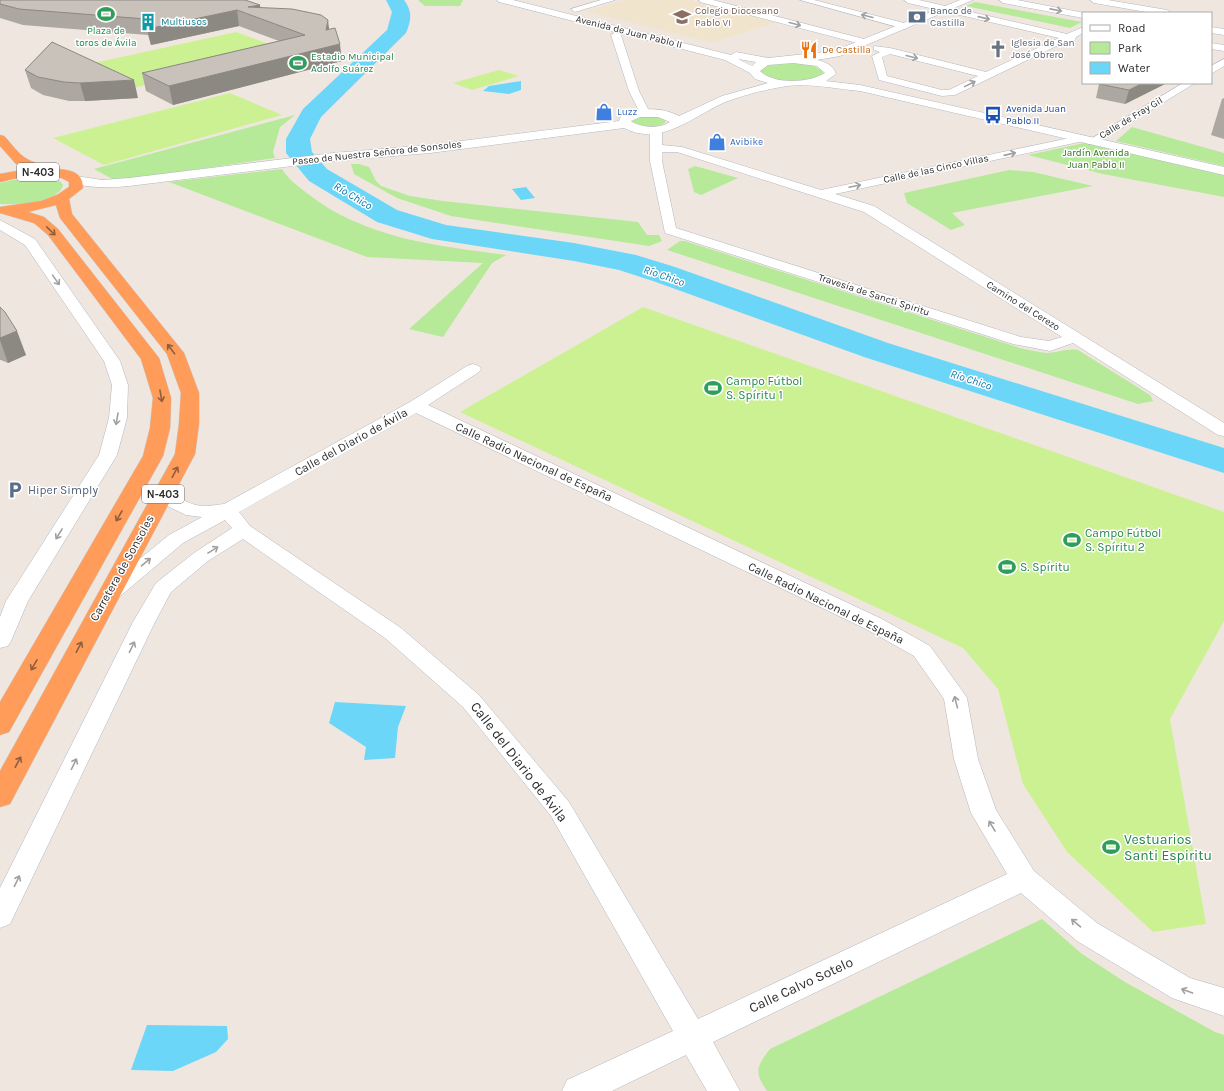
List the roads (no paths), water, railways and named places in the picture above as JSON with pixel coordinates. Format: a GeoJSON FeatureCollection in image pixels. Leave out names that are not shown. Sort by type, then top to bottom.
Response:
{"type":"FeatureCollection","features":[{"type":"Feature","properties":{"kind":"highway","name":"N-403"},"geometry":{"type":"LineString","coordinates":[[0,139],[21,161],[46,172]]}},
{"type":"Feature","properties":{"kind":"highway","name":"N-403"},"geometry":{"type":"LineString","coordinates":[[0,178],[30,172],[46,172],[64,174],[76,180],[76,188],[65,197],[45,205],[1,215]]}},
{"type":"Feature","properties":{"kind":"highway","name":"Carretera de Sonsoles"},"geometry":{"type":"LineString","coordinates":[[0,796],[106,597],[185,454],[189,424],[190,393],[175,353],[65,215],[65,197]]}},
{"type":"Feature","properties":{"kind":"highway","name":"N-403"},"geometry":{"type":"LineString","coordinates":[[0,725],[153,456],[160,428],[162,398],[150,358],[53,232],[39,220],[1,215]]}},
{"type":"Feature","properties":{"kind":"main road","name":"Avenida de Juan Pablo II"},"geometry":{"type":"LineString","coordinates":[[502,0],[729,58],[755,73],[777,82],[792,84]]}},
{"type":"Feature","properties":{"kind":"main road","name":"Avenida de Juan Pablo II"},"geometry":{"type":"LineString","coordinates":[[519,0],[736,55],[770,62]]}},
{"type":"Feature","properties":{"kind":"main road"},"geometry":{"type":"LineString","coordinates":[[740,92],[750,84],[755,73],[755,67],[761,64],[836,54],[968,0]]}},
{"type":"Feature","properties":{"kind":"main road"},"geometry":{"type":"LineString","coordinates":[[700,109],[666,114],[645,113],[628,117],[624,121],[626,124],[641,129],[656,130],[669,127],[700,109],[740,92],[820,81],[829,71],[831,59],[836,54]]}},
{"type":"Feature","properties":{"kind":"main road"},"geometry":{"type":"LineString","coordinates":[[792,60],[813,63],[860,88]]}},
{"type":"Feature","properties":{"kind":"main road"},"geometry":{"type":"LineString","coordinates":[[808,83],[860,88],[1052,138],[1086,140],[1224,171]]}},
{"type":"Feature","properties":{"kind":"main road"},"geometry":{"type":"LineString","coordinates":[[666,114],[674,118],[676,123]]}},
{"type":"Feature","properties":{"kind":"main road","name":"Paseo de Nuestra Señora de Sonsoles"},"geometry":{"type":"LineString","coordinates":[[76,180],[102,184],[129,182],[332,157],[430,149],[626,124]]}},
{"type":"Feature","properties":{"kind":"main road","name":"Paseo de Nuestra Señora de Sonsoles"},"geometry":{"type":"LineString","coordinates":[[65,197],[129,182]]}},
{"type":"Feature","properties":{"kind":"street"},"geometry":{"type":"LineString","coordinates":[[575,9],[611,0]]}},
{"type":"Feature","properties":{"kind":"street"},"geometry":{"type":"LineString","coordinates":[[703,0],[988,76]]}},
{"type":"Feature","properties":{"kind":"street"},"geometry":{"type":"LineString","coordinates":[[804,0],[905,26]]}},
{"type":"Feature","properties":{"kind":"street"},"geometry":{"type":"LineString","coordinates":[[908,0],[1082,40]]}},
{"type":"Feature","properties":{"kind":"street"},"geometry":{"type":"LineString","coordinates":[[1003,0],[1082,15]]}},
{"type":"Feature","properties":{"kind":"street"},"geometry":{"type":"LineString","coordinates":[[1047,0],[1113,12]]}},
{"type":"Feature","properties":{"kind":"street"},"geometry":{"type":"LineString","coordinates":[[1094,0],[1161,12]]}},
{"type":"Feature","properties":{"kind":"street"},"geometry":{"type":"LineString","coordinates":[[1212,21],[1224,23]]}},
{"type":"Feature","properties":{"kind":"street"},"geometry":{"type":"LineString","coordinates":[[890,51],[877,56],[883,78],[942,93],[952,93],[1082,30]]}},
{"type":"Feature","properties":{"kind":"street"},"geometry":{"type":"LineString","coordinates":[[1212,30],[1224,32]]}},
{"type":"Feature","properties":{"kind":"street"},"geometry":{"type":"LineString","coordinates":[[616,35],[634,91],[645,113]]}},
{"type":"Feature","properties":{"kind":"street"},"geometry":{"type":"LineString","coordinates":[[1212,38],[1224,41]]}},
{"type":"Feature","properties":{"kind":"street"},"geometry":{"type":"LineString","coordinates":[[1212,46],[1224,48]]}},
{"type":"Feature","properties":{"kind":"street"},"geometry":{"type":"LineString","coordinates":[[1212,69],[1224,62]]}},
{"type":"Feature","properties":{"kind":"street"},"geometry":{"type":"LineString","coordinates":[[1212,70],[1224,73]]}},
{"type":"Feature","properties":{"kind":"street","name":"Calle de Fray Gil"},"geometry":{"type":"LineString","coordinates":[[1086,140],[1188,84]]}},
{"type":"Feature","properties":{"kind":"street"},"geometry":{"type":"LineString","coordinates":[[656,130],[656,148]]}},
{"type":"Feature","properties":{"kind":"street","name":"Calle de las Cinco Villas"},"geometry":{"type":"LineString","coordinates":[[817,194],[1052,138]]}},
{"type":"Feature","properties":{"kind":"street","name":"Camino del Cerezo"},"geometry":{"type":"LineString","coordinates":[[656,148],[678,149],[817,194],[869,209],[1224,431]]}},
{"type":"Feature","properties":{"kind":"street","name":"Travesía de Sancti Spiritu"},"geometry":{"type":"LineString","coordinates":[[656,148],[656,161],[670,230],[1019,341],[1050,346],[1074,338]]}},
{"type":"Feature","properties":{"kind":"street"},"geometry":{"type":"LineString","coordinates":[[1,215],[30,242],[112,361],[120,384],[118,418],[108,455],[17,601],[2,634]]}},
{"type":"Feature","properties":{"kind":"street","name":"Calle del Diario de Ávila"},"geometry":{"type":"LineString","coordinates":[[106,597],[176,539],[416,406],[473,369]]}},
{"type":"Feature","properties":{"kind":"street","name":"Calle Radio Nacional de España"},"geometry":{"type":"LineString","coordinates":[[416,406],[874,624],[922,652],[955,698],[966,759],[984,812],[1024,879],[1087,932],[1182,990],[1224,1002]]}},
{"type":"Feature","properties":{"kind":"street","name":"Calle del Diario de Ávila"},"geometry":{"type":"LineString","coordinates":[[162,496],[193,511],[228,510]]}},
{"type":"Feature","properties":{"kind":"street","name":"Calle del Diario de Ávila"},"geometry":{"type":"LineString","coordinates":[[228,510],[243,530],[392,633],[471,701],[560,809],[724,1091]]}},
{"type":"Feature","properties":{"kind":"street"},"geometry":{"type":"LineString","coordinates":[[0,916],[144,622],[163,588],[201,557],[243,530]]}},
{"type":"Feature","properties":{"kind":"street","name":"Calle Calvo Sotelo"},"geometry":{"type":"LineString","coordinates":[[578,1091],[1024,879]]}},
{"type":"Feature","properties":{"kind":"water"},"geometry":{"type":"Polygon","coordinates":[[[521,81],[521,90],[509,94],[483,91],[489,86],[521,81]]]}},
{"type":"Feature","properties":{"kind":"water"},"geometry":{"type":"Polygon","coordinates":[[[526,187],[535,198],[521,200],[512,189],[526,187]]]}},
{"type":"Feature","properties":{"kind":"water"},"geometry":{"type":"Polygon","coordinates":[[[335,702],[406,706],[398,727],[395,758],[364,760],[366,747],[329,723],[335,702]]]}},
{"type":"Feature","properties":{"kind":"water"},"geometry":{"type":"Polygon","coordinates":[[[147,1025],[227,1026],[228,1039],[216,1052],[173,1071],[131,1070],[147,1025]]]}},
{"type":"Feature","properties":{"kind":"waterway","name":"Río Chico"},"geometry":{"type":"LineString","coordinates":[[395,0],[402,16],[396,33],[311,114],[298,139],[299,153],[318,175],[387,216],[442,233],[574,252],[625,262],[664,274],[876,350],[1224,461]]}},
{"type":"Feature","properties":{"kind":"place","name":"Plaza de toros de Ávila"},"geometry":{"type":"Point","coordinates":[106,14]}},
{"type":"Feature","properties":{"kind":"place","name":"Colegio Diocesano Pablo VI"},"geometry":{"type":"Point","coordinates":[682,17]}},
{"type":"Feature","properties":{"kind":"place","name":"Banco de Castilla"},"geometry":{"type":"Point","coordinates":[917,17]}},
{"type":"Feature","properties":{"kind":"place","name":"Multiusos"},"geometry":{"type":"Point","coordinates":[148,22]}},
{"type":"Feature","properties":{"kind":"place","name":"Iglesia de San José Obrero"},"geometry":{"type":"Point","coordinates":[998,49]}},
{"type":"Feature","properties":{"kind":"place","name":"De Castilla"},"geometry":{"type":"Point","coordinates":[809,50]}},
{"type":"Feature","properties":{"kind":"place","name":"Estadio Municipal Adolfo Suárez"},"geometry":{"type":"Point","coordinates":[298,63]}},
{"type":"Feature","properties":{"kind":"place","name":"Luzz"},"geometry":{"type":"Point","coordinates":[604,112]}},
{"type":"Feature","properties":{"kind":"place","name":"Avenida Juan Pablo II"},"geometry":{"type":"Point","coordinates":[993,115]}},
{"type":"Feature","properties":{"kind":"place","name":"Avibike"},"geometry":{"type":"Point","coordinates":[717,142]}},
{"type":"Feature","properties":{"kind":"place","name":"Campo Fútbol S. Spíritu 1"},"geometry":{"type":"Point","coordinates":[713,388]}},
{"type":"Feature","properties":{"kind":"place","name":"Hiper Simply"},"geometry":{"type":"Point","coordinates":[15,490]}},
{"type":"Feature","properties":{"kind":"place","name":"Campo Fútbol S. Spíritu 2"},"geometry":{"type":"Point","coordinates":[1072,540]}},
{"type":"Feature","properties":{"kind":"place","name":"S. Spíritu"},"geometry":{"type":"Point","coordinates":[1007,567]}},
{"type":"Feature","properties":{"kind":"place","name":"Vestuarios Santi Espiritu"},"geometry":{"type":"Point","coordinates":[1111,847]}},
{"type":"Feature","properties":{"kind":"park label","name":"Jardín Avenida Juan Pablo II"},"geometry":{"type":"Point","coordinates":[1096,158]}}]}
